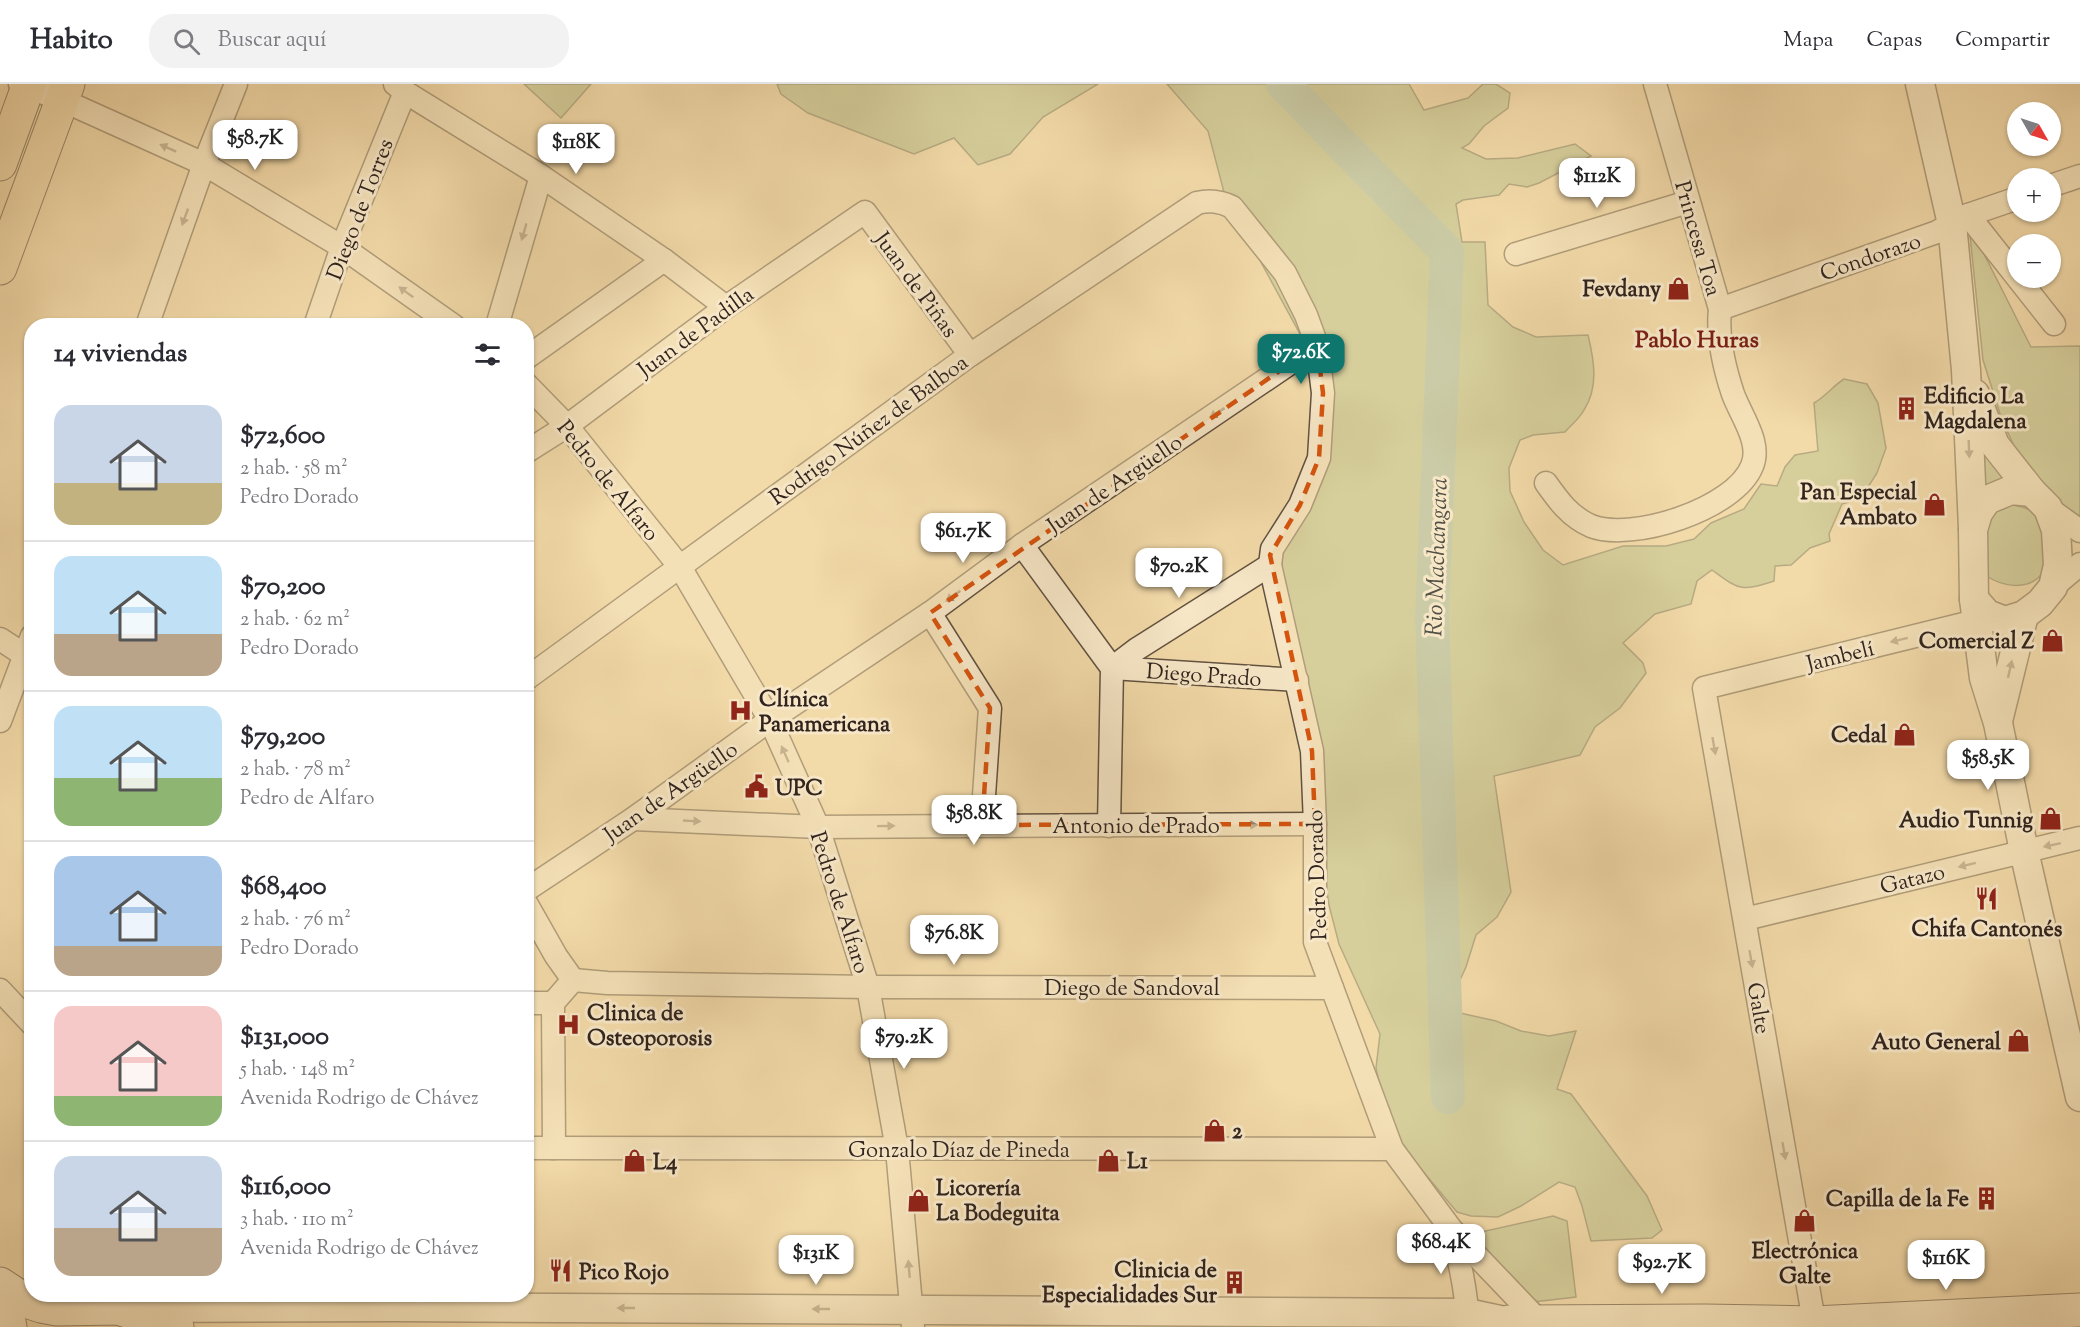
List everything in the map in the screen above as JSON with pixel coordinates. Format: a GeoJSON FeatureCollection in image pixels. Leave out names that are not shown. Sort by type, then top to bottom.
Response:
{"type":"FeatureCollection","features":[{"type":"Feature","properties":{"kind":"main road"},"geometry":{"type":"LineString","coordinates":[[0,185],[25,85]]}},
{"type":"Feature","properties":{"kind":"main road"},"geometry":{"type":"LineString","coordinates":[[0,268],[65,92]]}},
{"type":"Feature","properties":{"kind":"main road"},"geometry":{"type":"LineString","coordinates":[[0,164],[11,134]]}},
{"type":"Feature","properties":{"kind":"main road"},"geometry":{"type":"LineString","coordinates":[[0,221],[47,139]]}},
{"type":"Feature","properties":{"kind":"main road"},"geometry":{"type":"LineString","coordinates":[[0,1284],[24,1300]]}},
{"type":"Feature","properties":{"kind":"main road"},"geometry":{"type":"LineString","coordinates":[[0,1290],[5,1302],[9,1327]]}},
{"type":"Feature","properties":{"kind":"main road"},"geometry":{"type":"LineString","coordinates":[[29,1302],[57,1309],[118,1310],[177,1327]]}},
{"type":"Feature","properties":{"kind":"main road"},"geometry":{"type":"LineString","coordinates":[[1515,1323],[1705,1321],[1814,1325],[2080,1310]]}},
{"type":"Feature","properties":{"kind":"street"},"geometry":{"type":"LineString","coordinates":[[150,318],[204,164],[236,84]]}},
{"type":"Feature","properties":{"kind":"street","name":"Princesa Toa"},"geometry":{"type":"LineString","coordinates":[[1546,483],[1563,508],[1591,526],[1624,531],[1662,525],[1695,512],[1739,486],[1747,476],[1755,456],[1752,438],[1733,394],[1723,356],[1718,324],[1720,309],[1655,84]]}},
{"type":"Feature","properties":{"kind":"street"},"geometry":{"type":"LineString","coordinates":[[1920,84],[1960,219],[1975,610],[1984,678],[1998,723],[2024,851],[2080,1097]]}},
{"type":"Feature","properties":{"kind":"street"},"geometry":{"type":"LineString","coordinates":[[25,85],[65,92],[204,164],[342,247],[443,318]]}},
{"type":"Feature","properties":{"kind":"street"},"geometry":{"type":"LineString","coordinates":[[400,88],[541,176],[664,260],[726,307]]}},
{"type":"Feature","properties":{"kind":"street","name":"Diego de Torres"},"geometry":{"type":"LineString","coordinates":[[318,318],[400,88]]}},
{"type":"Feature","properties":{"kind":"street"},"geometry":{"type":"LineString","coordinates":[[499,318],[541,176]]}},
{"type":"Feature","properties":{"kind":"street"},"geometry":{"type":"LineString","coordinates":[[2061,182],[2080,176]]}},
{"type":"Feature","properties":{"kind":"street","name":"Pedro Dorado"},"geometry":{"type":"LineString","coordinates":[[1220,202],[1236,211],[1285,273],[1306,315],[1317,345],[1323,393],[1319,458],[1300,505],[1274,543],[1270,555],[1270,566],[1312,751],[1315,824],[1315,942],[1392,1149],[1451,1229],[1515,1323]]}},
{"type":"Feature","properties":{"kind":"street","name":"Rodrigo Núñez de Balboa"},"geometry":{"type":"LineString","coordinates":[[534,673],[970,355],[1197,203],[1220,202]]}},
{"type":"Feature","properties":{"kind":"street"},"geometry":{"type":"LineString","coordinates":[[1516,254],[1688,202]]}},
{"type":"Feature","properties":{"kind":"street","name":"Condorazo"},"geometry":{"type":"LineString","coordinates":[[1720,309],[1937,232],[1960,219],[2007,202]]}},
{"type":"Feature","properties":{"kind":"street","name":"Juan de Piñas"},"geometry":{"type":"LineString","coordinates":[[865,212],[970,355]]}},
{"type":"Feature","properties":{"kind":"street","name":"Juan de Padilla"},"geometry":{"type":"LineString","coordinates":[[534,447],[567,426],[726,307],[865,212]]}},
{"type":"Feature","properties":{"kind":"street"},"geometry":{"type":"LineString","coordinates":[[1960,219],[2054,324]]}},
{"type":"Feature","properties":{"kind":"street"},"geometry":{"type":"LineString","coordinates":[[534,352],[664,260]]}},
{"type":"Feature","properties":{"kind":"street","name":"Juan de Argüello"},"geometry":{"type":"LineString","coordinates":[[534,885],[633,819],[770,720],[930,613],[1022,545],[1317,345]]}},
{"type":"Feature","properties":{"kind":"street"},"geometry":{"type":"LineString","coordinates":[[1966,370],[1995,446],[2040,500],[2056,530],[2058,566],[2052,587]]}},
{"type":"Feature","properties":{"kind":"street","name":"Pedro de Alfaro"},"geometry":{"type":"LineString","coordinates":[[534,392],[567,426],[680,567],[770,720],[818,827],[868,987],[897,1149],[913,1318]]}},
{"type":"Feature","properties":{"kind":"street"},"geometry":{"type":"LineString","coordinates":[[1973,530],[1978,513],[1987,500],[2011,490],[2040,500],[2080,531]]}},
{"type":"Feature","properties":{"kind":"street"},"geometry":{"type":"LineString","coordinates":[[1022,545],[1112,668],[1109,826]]}},
{"type":"Feature","properties":{"kind":"street"},"geometry":{"type":"LineString","coordinates":[[1975,610],[2005,621],[2024,615],[2040,603],[2052,587],[2080,564]]}},
{"type":"Feature","properties":{"kind":"street"},"geometry":{"type":"LineString","coordinates":[[1112,668],[1147,643],[1270,566]]}},
{"type":"Feature","properties":{"kind":"street","name":"Jambelí"},"geometry":{"type":"LineString","coordinates":[[1704,688],[1975,610]]}},
{"type":"Feature","properties":{"kind":"street"},"geometry":{"type":"LineString","coordinates":[[930,613],[990,708],[982,825]]}},
{"type":"Feature","properties":{"kind":"street"},"geometry":{"type":"LineString","coordinates":[[1998,723],[2024,615]]}},
{"type":"Feature","properties":{"kind":"street"},"geometry":{"type":"LineString","coordinates":[[0,639],[24,648]]}},
{"type":"Feature","properties":{"kind":"street"},"geometry":{"type":"LineString","coordinates":[[0,721],[24,662]]}},
{"type":"Feature","properties":{"kind":"street","name":"Diego Prado"},"geometry":{"type":"LineString","coordinates":[[1112,668],[1297,680]]}},
{"type":"Feature","properties":{"kind":"street","name":"Galte"},"geometry":{"type":"LineString","coordinates":[[1704,688],[1814,1325]]}},
{"type":"Feature","properties":{"kind":"street","name":"Antonio de Prado"},"geometry":{"type":"LineString","coordinates":[[633,819],[818,827],[1315,824]]}},
{"type":"Feature","properties":{"kind":"street","name":"Gatazo"},"geometry":{"type":"LineString","coordinates":[[1745,919],[2080,838]]}},
{"type":"Feature","properties":{"kind":"street"},"geometry":{"type":"LineString","coordinates":[[534,917],[573,980],[553,1003],[554,1148]]}},
{"type":"Feature","properties":{"kind":"street","name":"Diego de Sandoval"},"geometry":{"type":"LineString","coordinates":[[573,980],[617,983],[868,987],[1332,988]]}},
{"type":"Feature","properties":{"kind":"street"},"geometry":{"type":"LineString","coordinates":[[0,990],[24,1014]]}},
{"type":"Feature","properties":{"kind":"street"},"geometry":{"type":"LineString","coordinates":[[534,1003],[553,1003]]}},
{"type":"Feature","properties":{"kind":"street","name":"Gonzalo Díaz de Pineda"},"geometry":{"type":"LineString","coordinates":[[534,1148],[1392,1149]]}},
{"type":"Feature","properties":{"kind":"street","name":"Pedro Dorado"},"geometry":{"type":"LineString","coordinates":[[1451,1229],[1458,1255],[1468,1320]]}},
{"type":"Feature","properties":{"kind":"street"},"geometry":{"type":"LineString","coordinates":[[118,1310],[395,1309],[913,1318],[1468,1320],[1515,1323]]}},
{"type":"Feature","properties":{"kind":"highlighted area"},"geometry":{"type":"Polygon","coordinates":[[[1317,345],[1323,393],[1319,458],[1300,505],[1270,555],[1312,751],[1315,824],[982,825],[990,708],[930,613],[1317,345]]]}},
{"type":"Feature","properties":{"kind":"green space"},"geometry":{"type":"Polygon","coordinates":[[[524,84],[591,84],[561,118],[524,84]]]}},
{"type":"Feature","properties":{"kind":"green space"},"geometry":{"type":"Polygon","coordinates":[[[777,84],[1098,84],[1043,117],[1010,154],[978,165],[954,138],[914,154],[808,113],[781,94],[777,84]]]}},
{"type":"Feature","properties":{"kind":"green space"},"geometry":{"type":"Polygon","coordinates":[[[1167,84],[1409,84],[1424,110],[1468,98],[1483,84],[1496,84],[1510,93],[1508,108],[1484,126],[1469,144],[1462,148],[1486,159],[1518,158],[1575,144],[1591,156],[1539,183],[1527,187],[1509,184],[1499,195],[1463,200],[1456,204],[1462,242],[1485,242],[1488,305],[1513,327],[1536,337],[1588,335],[1594,373],[1592,392],[1582,413],[1565,432],[1533,435],[1520,440],[1509,468],[1510,491],[1524,522],[1543,550],[1563,565],[1623,546],[1666,546],[1694,539],[1711,523],[1744,509],[1761,484],[1777,486],[1785,467],[1795,455],[1818,451],[1814,403],[1844,379],[1867,384],[1878,403],[1886,448],[1877,473],[1861,498],[1842,504],[1829,534],[1830,541],[1810,548],[1791,565],[1775,566],[1774,581],[1754,587],[1735,585],[1712,570],[1697,581],[1691,604],[1655,614],[1623,643],[1643,663],[1646,673],[1620,708],[1595,727],[1580,755],[1494,776],[1511,892],[1497,917],[1476,935],[1466,967],[1453,995],[1460,1013],[1496,1021],[1521,1031],[1549,1036],[1576,1031],[1557,1089],[1571,1094],[1647,1196],[1662,1230],[1652,1238],[1591,1241],[1575,1187],[1559,1182],[1521,1206],[1498,1217],[1471,1216],[1457,1212],[1405,1150],[1386,1113],[1376,1068],[1380,1034],[1339,944],[1329,905],[1319,834],[1272,577],[1321,452],[1313,358],[1225,196],[1208,131],[1167,84]]]}},
{"type":"Feature","properties":{"kind":"green space"},"geometry":{"type":"Polygon","coordinates":[[[1970,236],[1983,252],[2031,347],[2080,346],[2080,523],[2023,465],[2002,420],[1983,360],[1970,236]]]}},
{"type":"Feature","properties":{"kind":"green space"},"geometry":{"type":"Polygon","coordinates":[[[1979,438],[2007,481],[1983,490],[1979,438]]]}},
{"type":"Feature","properties":{"kind":"green space"},"geometry":{"type":"Polygon","coordinates":[[[2013,505],[2028,509],[2037,515],[2052,537],[2044,571],[2036,580],[2022,585],[2006,584],[1985,575],[1978,526],[1999,508],[2013,505]]]}},
{"type":"Feature","properties":{"kind":"green space"},"geometry":{"type":"Polygon","coordinates":[[[1553,1216],[1567,1221],[1576,1297],[1533,1302],[1468,1235],[1553,1216]]]}},
{"type":"Feature","properties":{"kind":"waterway","name":"Rio Machangara"},"geometry":{"type":"LineString","coordinates":[[1283,84],[1447,252],[1432,617],[1448,1097]]}},
{"type":"Feature","properties":{"kind":"place","name":"Fevdany"},"geometry":{"type":"Point","coordinates":[1679,288]}},
{"type":"Feature","properties":{"kind":"place","name":"Edificio La Magdalena"},"geometry":{"type":"Point","coordinates":[1906,408]}},
{"type":"Feature","properties":{"kind":"place","name":"Pan Especial Ambato"},"geometry":{"type":"Point","coordinates":[1935,504]}},
{"type":"Feature","properties":{"kind":"place","name":"Comercial Z"},"geometry":{"type":"Point","coordinates":[2052,640]}},
{"type":"Feature","properties":{"kind":"place","name":"Clínica Panamericana"},"geometry":{"type":"Point","coordinates":[741,711]}},
{"type":"Feature","properties":{"kind":"place","name":"Cedal"},"geometry":{"type":"Point","coordinates":[1905,734]}},
{"type":"Feature","properties":{"kind":"place","name":"UPC"},"geometry":{"type":"Point","coordinates":[757,787]}},
{"type":"Feature","properties":{"kind":"place","name":"Audio Tunnig"},"geometry":{"type":"Point","coordinates":[2051,819]}},
{"type":"Feature","properties":{"kind":"place","name":"Chifa Cantonés"},"geometry":{"type":"Point","coordinates":[1987,899]}},
{"type":"Feature","properties":{"kind":"place","name":"Clinica de Osteoporosis"},"geometry":{"type":"Point","coordinates":[569,1025]}},
{"type":"Feature","properties":{"kind":"place","name":"Auto General"},"geometry":{"type":"Point","coordinates":[2019,1041]}},
{"type":"Feature","properties":{"kind":"place","name":"2"},"geometry":{"type":"Point","coordinates":[1214,1130]}},
{"type":"Feature","properties":{"kind":"place","name":"L1"},"geometry":{"type":"Point","coordinates":[1109,1160]}},
{"type":"Feature","properties":{"kind":"place","name":"L4"},"geometry":{"type":"Point","coordinates":[635,1161]}},
{"type":"Feature","properties":{"kind":"place","name":"Capilla de la Fe"},"geometry":{"type":"Point","coordinates":[1987,1198]}},
{"type":"Feature","properties":{"kind":"place","name":"Licorería La Bodeguita"},"geometry":{"type":"Point","coordinates":[918,1200]}},
{"type":"Feature","properties":{"kind":"place","name":"Electrónica Galte"},"geometry":{"type":"Point","coordinates":[1805,1221]}},
{"type":"Feature","properties":{"kind":"place","name":"Pico Rojo"},"geometry":{"type":"Point","coordinates":[561,1271]}},
{"type":"Feature","properties":{"kind":"place","name":"Clinicia de Especialidades Sur"},"geometry":{"type":"Point","coordinates":[1235,1282]}},
{"type":"Feature","properties":{"kind":"district","name":"Pablo Huras"},"geometry":{"type":"Point","coordinates":[1697,339]}}]}
